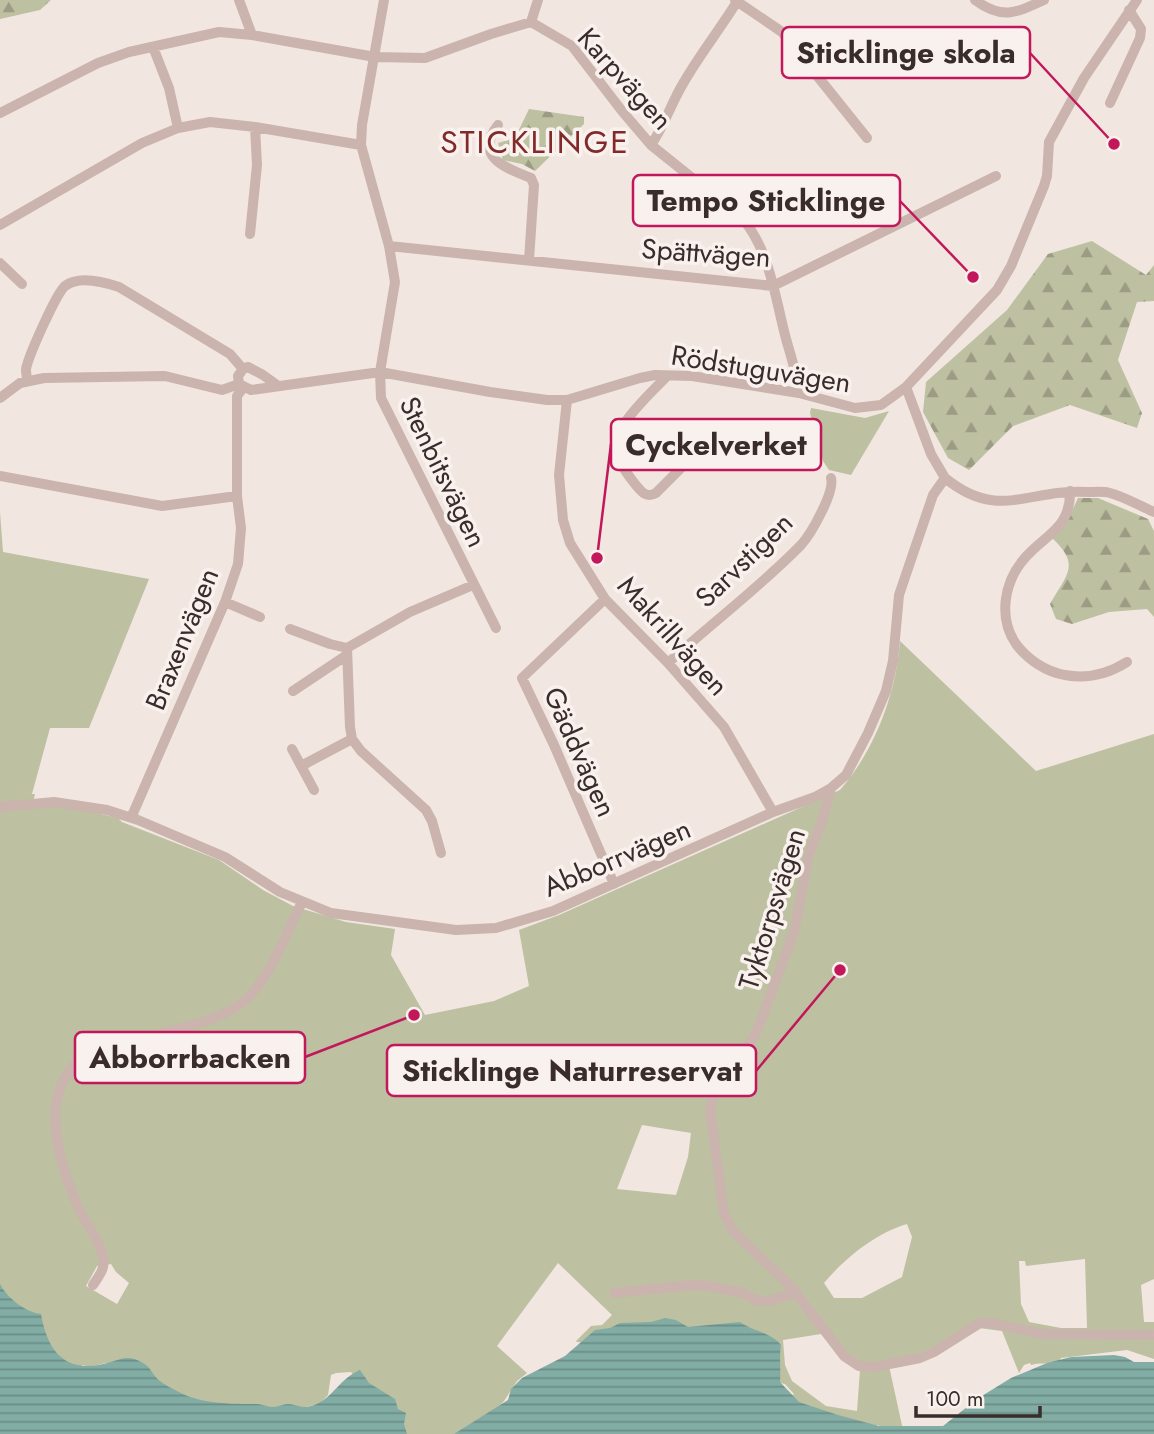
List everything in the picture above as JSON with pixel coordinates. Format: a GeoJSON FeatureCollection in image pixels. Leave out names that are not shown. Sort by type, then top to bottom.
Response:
{"type":"FeatureCollection","features":[{"type":"Feature","properties":{"kind":"street"},"geometry":{"type":"LineString","coordinates":[[239,0],[252,34]]}},
{"type":"Feature","properties":{"kind":"street","name":"Stenbitsvägen"},"geometry":{"type":"LineString","coordinates":[[384,0],[362,125],[361,145],[389,246],[395,282],[380,372],[381,398],[496,628]]}},
{"type":"Feature","properties":{"kind":"street"},"geometry":{"type":"LineString","coordinates":[[0,113],[98,63],[129,52],[219,32],[252,34],[375,57],[425,58],[531,22],[538,0]]}},
{"type":"Feature","properties":{"kind":"street"},"geometry":{"type":"LineString","coordinates":[[651,145],[663,128],[686,79],[737,0],[782,32],[867,138]]}},
{"type":"Feature","properties":{"kind":"street"},"geometry":{"type":"LineString","coordinates":[[975,0],[990,10],[1009,13],[1016,13],[1044,0]]}},
{"type":"Feature","properties":{"kind":"street","name":"Rödstuguvägen"},"geometry":{"type":"LineString","coordinates":[[0,398],[20,383],[44,378],[153,376],[175,378],[222,390],[241,386],[251,390],[380,372],[547,400],[568,400],[640,378],[708,378],[799,393],[855,408],[870,408],[894,398],[906,387],[984,307],[1011,266],[1044,186],[1049,142],[1084,78],[1137,0]]}},
{"type":"Feature","properties":{"kind":"street"},"geometry":{"type":"LineString","coordinates":[[1110,103],[1140,37],[1138,21],[1129,10]]}},
{"type":"Feature","properties":{"kind":"street","name":"Karpvägen"},"geometry":{"type":"LineString","coordinates":[[531,22],[572,46],[621,111],[651,145],[750,227],[763,254],[773,286],[799,393]]}},
{"type":"Feature","properties":{"kind":"street"},"geometry":{"type":"LineString","coordinates":[[153,47],[169,88],[178,128]]}},
{"type":"Feature","properties":{"kind":"street"},"geometry":{"type":"LineString","coordinates":[[0,225],[142,143],[178,128],[210,122],[361,145]]}},
{"type":"Feature","properties":{"kind":"street"},"geometry":{"type":"LineString","coordinates":[[498,125],[489,143],[495,161],[531,178],[534,184],[529,260]]}},
{"type":"Feature","properties":{"kind":"street"},"geometry":{"type":"LineString","coordinates":[[250,234],[257,164],[255,127]]}},
{"type":"Feature","properties":{"kind":"street","name":"Spättvägen"},"geometry":{"type":"LineString","coordinates":[[389,246],[773,286],[996,176]]}},
{"type":"Feature","properties":{"kind":"street"},"geometry":{"type":"LineString","coordinates":[[0,263],[22,284]]}},
{"type":"Feature","properties":{"kind":"street"},"geometry":{"type":"LineString","coordinates":[[28,381],[27,366],[54,304],[65,287],[78,281],[118,287],[230,354],[243,369]]}},
{"type":"Feature","properties":{"kind":"street"},"geometry":{"type":"LineString","coordinates":[[241,386],[238,376],[248,367],[277,386]]}},
{"type":"Feature","properties":{"kind":"street"},"geometry":{"type":"LineString","coordinates":[[667,376],[625,423],[616,441],[616,450],[624,467],[645,495],[652,496],[656,493],[685,464]]}},
{"type":"Feature","properties":{"kind":"street","name":"Braxenvägen"},"geometry":{"type":"LineString","coordinates":[[131,818],[225,602],[238,564],[241,528],[237,496],[237,396],[241,386]]}},
{"type":"Feature","properties":{"kind":"street"},"geometry":{"type":"LineString","coordinates":[[906,387],[931,454],[945,478],[968,494],[991,501],[1018,500],[1070,491],[1109,493],[1154,512]]}},
{"type":"Feature","properties":{"kind":"street","name":"Makrillvägen"},"geometry":{"type":"LineString","coordinates":[[568,400],[559,475],[564,520],[570,543],[605,600],[668,663],[724,727],[774,812]]}},
{"type":"Feature","properties":{"kind":"street"},"geometry":{"type":"LineString","coordinates":[[0,476],[162,506],[237,496]]}},
{"type":"Feature","properties":{"kind":"street","name":"Sarvstigen"},"geometry":{"type":"LineString","coordinates":[[668,663],[803,542],[824,507],[833,483],[831,478]]}},
{"type":"Feature","properties":{"kind":"street","name":"Abborrvägen"},"geometry":{"type":"LineString","coordinates":[[0,807],[54,802],[107,810],[225,857],[257,879],[302,902],[331,913],[456,930],[496,928],[553,911],[774,812],[815,797],[846,775],[877,715],[886,691],[893,661],[900,595],[933,495],[945,478]]}},
{"type":"Feature","properties":{"kind":"street"},"geometry":{"type":"LineString","coordinates":[[1070,491],[1069,508],[1061,525],[1025,558],[1013,573],[1005,600],[1007,626],[1025,655],[1038,665],[1065,676],[1096,675],[1126,662]]}},
{"type":"Feature","properties":{"kind":"street"},"geometry":{"type":"LineString","coordinates":[[293,691],[347,651],[410,612],[473,585]]}},
{"type":"Feature","properties":{"kind":"street","name":"Gäddvägen"},"geometry":{"type":"LineString","coordinates":[[605,600],[522,678],[614,884]]}},
{"type":"Feature","properties":{"kind":"street"},"geometry":{"type":"LineString","coordinates":[[225,602],[260,617]]}},
{"type":"Feature","properties":{"kind":"street"},"geometry":{"type":"LineString","coordinates":[[290,629],[347,651]]}},
{"type":"Feature","properties":{"kind":"street"},"geometry":{"type":"LineString","coordinates":[[347,651],[352,739],[361,751],[426,810],[441,853]]}},
{"type":"Feature","properties":{"kind":"street"},"geometry":{"type":"LineString","coordinates":[[301,766],[352,739]]}},
{"type":"Feature","properties":{"kind":"street"},"geometry":{"type":"LineString","coordinates":[[292,749],[314,790]]}},
{"type":"Feature","properties":{"kind":"street","name":"Tyktorpsvägen"},"geometry":{"type":"LineString","coordinates":[[831,788],[821,825],[809,853],[794,932],[757,1031],[738,1062],[716,1087],[710,1110],[724,1214],[733,1231],[796,1292],[844,1356],[859,1366],[874,1367],[920,1358],[980,1323],[1043,1334],[1154,1335]]}},
{"type":"Feature","properties":{"kind":"street"},"geometry":{"type":"LineString","coordinates":[[93,1285],[102,1272],[104,1256],[78,1209],[62,1160],[54,1120],[60,1087],[80,1059],[99,1050],[219,1016],[240,1005],[256,988],[302,902]]}},
{"type":"Feature","properties":{"kind":"street"},"geometry":{"type":"LineString","coordinates":[[615,1293],[701,1285],[743,1293],[755,1300],[769,1301],[796,1292]]}},
{"type":"Feature","properties":{"kind":"green space"},"geometry":{"type":"Polygon","coordinates":[[[0,0],[51,0],[40,10],[0,19],[0,0]]]}},
{"type":"Feature","properties":{"kind":"green space"},"geometry":{"type":"Polygon","coordinates":[[[529,109],[584,117],[584,124],[535,171],[522,164],[503,160],[498,143],[515,138],[529,109]]]}},
{"type":"Feature","properties":{"kind":"green space"},"geometry":{"type":"Polygon","coordinates":[[[1092,241],[1146,275],[1154,265],[1154,301],[1137,302],[1118,360],[1142,413],[1137,428],[1070,405],[1013,426],[969,470],[948,458],[923,412],[926,382],[1007,310],[1048,254],[1092,241]]]}},
{"type":"Feature","properties":{"kind":"green space"},"geometry":{"type":"Polygon","coordinates":[[[811,408],[865,418],[889,411],[851,475],[829,470],[823,461],[811,408]]]}},
{"type":"Feature","properties":{"kind":"green space"},"geometry":{"type":"Polygon","coordinates":[[[1078,498],[1098,498],[1148,519],[1154,531],[1154,617],[1147,609],[1109,612],[1072,624],[1056,619],[1050,604],[1066,577],[1069,563],[1061,547],[1052,538],[1078,498]]]}},
{"type":"Feature","properties":{"kind":"green space"},"geometry":{"type":"Polygon","coordinates":[[[0,512],[3,552],[149,579],[89,728],[50,728],[32,794],[35,794],[33,802],[53,803],[118,818],[122,822],[219,860],[263,890],[293,906],[346,922],[395,929],[391,955],[425,1015],[494,1001],[529,986],[519,930],[559,915],[840,790],[864,757],[882,720],[894,681],[900,641],[1036,771],[1154,734],[1154,1279],[1141,1285],[1144,1322],[1154,1322],[1154,1359],[1127,1350],[1061,1358],[1054,1364],[1030,1363],[1024,1365],[1019,1373],[1002,1331],[979,1328],[889,1366],[903,1430],[878,1425],[872,1428],[799,1404],[785,1384],[776,1382],[771,1352],[577,1342],[591,1326],[602,1325],[612,1315],[558,1263],[497,1346],[527,1373],[517,1381],[504,1401],[485,1421],[469,1425],[456,1434],[402,1434],[351,1372],[331,1375],[328,1395],[319,1404],[290,1410],[191,1401],[106,1363],[89,1367],[83,1365],[79,1368],[54,1359],[30,1313],[0,1293],[0,512]],[[642,1125],[617,1189],[676,1195],[688,1157],[691,1133],[642,1125]],[[907,1224],[862,1247],[841,1264],[824,1283],[834,1298],[862,1298],[902,1277],[912,1237],[907,1224]],[[1085,1259],[1026,1266],[1025,1261],[1019,1261],[1021,1304],[1029,1322],[1061,1328],[1087,1328],[1085,1259]],[[111,1264],[97,1266],[86,1286],[117,1304],[129,1283],[111,1264]],[[821,1334],[783,1340],[785,1365],[792,1381],[826,1406],[857,1411],[860,1370],[841,1358],[821,1334]]]}},
{"type":"Feature","properties":{"kind":"water"},"geometry":{"type":"Polygon","coordinates":[[[0,1284],[17,1304],[41,1314],[44,1328],[55,1351],[72,1363],[83,1366],[124,1358],[133,1359],[146,1365],[162,1382],[191,1397],[219,1403],[273,1407],[288,1404],[304,1407],[313,1405],[360,1370],[369,1383],[395,1399],[398,1409],[406,1413],[404,1424],[407,1434],[0,1434],[0,1284]]]}},
{"type":"Feature","properties":{"kind":"water"},"geometry":{"type":"Polygon","coordinates":[[[665,1318],[676,1320],[688,1327],[740,1322],[767,1335],[781,1345],[780,1382],[799,1402],[879,1426],[943,1426],[977,1399],[1011,1378],[1047,1363],[1071,1357],[1114,1355],[1134,1362],[1154,1362],[1154,1434],[454,1434],[508,1400],[511,1389],[522,1378],[565,1356],[595,1330],[610,1328],[620,1323],[651,1322],[665,1318]]]}},
{"type":"Feature","properties":{"kind":"place","name":"Sticklinge skola"},"geometry":{"type":"Point","coordinates":[1114,144]}},
{"type":"Feature","properties":{"kind":"place","name":"Tempo Sticklinge"},"geometry":{"type":"Point","coordinates":[973,277]}},
{"type":"Feature","properties":{"kind":"place","name":"Cyckelverket"},"geometry":{"type":"Point","coordinates":[597,558]}},
{"type":"Feature","properties":{"kind":"place","name":"Sticklinge Naturreservat"},"geometry":{"type":"Point","coordinates":[840,970]}},
{"type":"Feature","properties":{"kind":"place","name":"Abborrbacken"},"geometry":{"type":"Point","coordinates":[414,1015]}},
{"type":"Feature","properties":{"kind":"district","name":"STICKLINGE"},"geometry":{"type":"Point","coordinates":[535,142]}}]}
